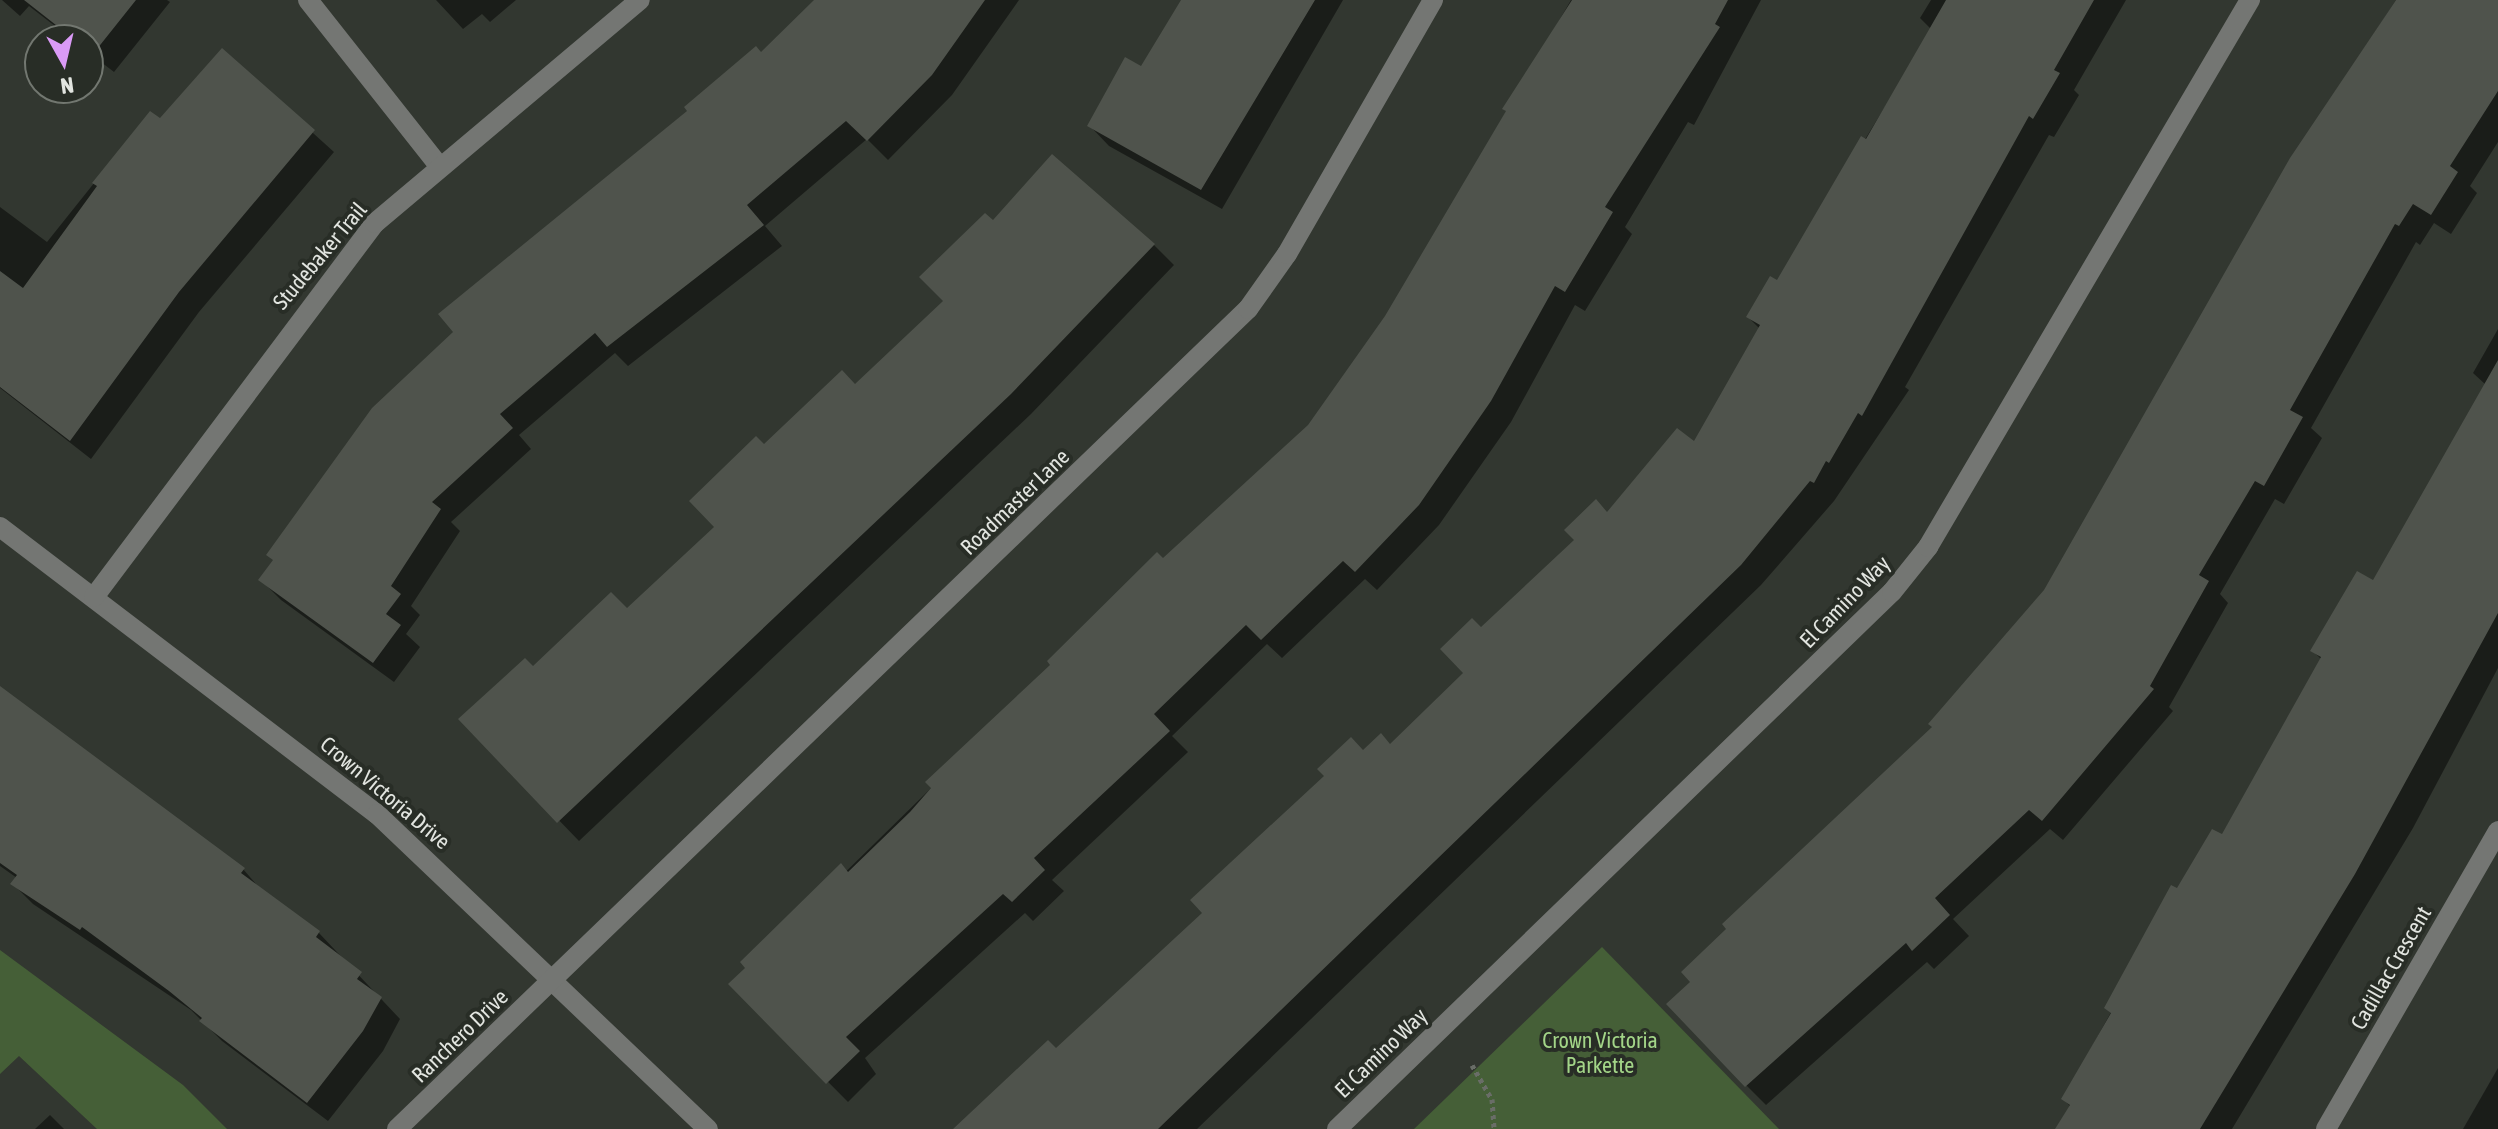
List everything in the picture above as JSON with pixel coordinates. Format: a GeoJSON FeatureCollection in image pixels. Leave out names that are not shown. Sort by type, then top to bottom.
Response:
{"type":"FeatureCollection","features":[{"type":"Feature","properties":{"kind":"street"},"geometry":{"type":"LineString","coordinates":[[308,0],[440,167]]}},
{"type":"Feature","properties":{"kind":"street","name":"Studebaker Trail"},"geometry":{"type":"LineString","coordinates":[[94,597],[337,268],[375,223],[640,0]]}},
{"type":"Feature","properties":{"kind":"street","name":"Roadmaster Lane"},"geometry":{"type":"LineString","coordinates":[[556,980],[1248,309],[1287,254],[1433,0]]}},
{"type":"Feature","properties":{"kind":"street","name":"El Camino Way"},"geometry":{"type":"LineString","coordinates":[[1337,1129],[1892,592],[1928,547],[2250,0]]}},
{"type":"Feature","properties":{"kind":"street","name":"Crown Victoria Drive"},"geometry":{"type":"LineString","coordinates":[[0,527],[377,814],[556,980],[708,1129]]}},
{"type":"Feature","properties":{"kind":"street","name":"Cadillac Crescent"},"geometry":{"type":"LineString","coordinates":[[2326,1129],[2498,831]]}},
{"type":"Feature","properties":{"kind":"street","name":"Ranchero Drive"},"geometry":{"type":"LineString","coordinates":[[397,1129],[556,980]]}},
{"type":"Feature","properties":{"kind":"path"},"geometry":{"type":"LineString","coordinates":[[1472,1065],[1492,1099],[1494,1129]]}},
{"type":"Feature","properties":{"kind":"green space","name":"Crown Victoria Parkette"},"geometry":{"type":"Polygon","coordinates":[[[1602,947],[1779,1129],[1414,1129],[1602,947]]]}},
{"type":"Feature","properties":{"kind":"green space"},"geometry":{"type":"Polygon","coordinates":[[[0,950],[183,1085],[227,1129],[97,1129],[19,1056],[0,1074],[0,950]]]}},
{"type":"Feature","properties":{"kind":"building"},"geometry":{"type":"Polygon","coordinates":[[[24,0],[136,0],[104,40],[104,24],[55,24],[24,0]]]}},
{"type":"Feature","properties":{"kind":"building"},"geometry":{"type":"Polygon","coordinates":[[[814,0],[985,0],[932,75],[867,141],[846,121],[747,205],[764,225],[607,347],[595,333],[500,414],[513,428],[432,502],[441,509],[391,586],[401,594],[386,614],[401,625],[373,663],[258,580],[273,560],[266,555],[372,408],[453,332],[438,314],[687,111],[684,107],[756,46],[761,52],[814,0]]]}},
{"type":"Feature","properties":{"kind":"building"},"geometry":{"type":"Polygon","coordinates":[[[1181,0],[1315,0],[1201,190],[1087,126],[1125,57],[1141,66],[1181,0]]]}},
{"type":"Feature","properties":{"kind":"building"},"geometry":{"type":"Polygon","coordinates":[[[1572,0],[1728,0],[1715,24],[1720,27],[1605,207],[1613,212],[1565,292],[1555,286],[1491,401],[1419,505],[1355,572],[1343,561],[1261,640],[1246,625],[1154,714],[1170,731],[1034,858],[1045,870],[1012,902],[1003,894],[846,1037],[860,1051],[826,1084],[728,984],[745,968],[740,962],[841,863],[848,872],[910,812],[931,788],[925,782],[1050,665],[1047,661],[1157,552],[1163,558],[1308,425],[1385,316],[1506,111],[1502,109],[1572,0]]]}},
{"type":"Feature","properties":{"kind":"building"},"geometry":{"type":"Polygon","coordinates":[[[1946,0],[2094,0],[2054,70],[2060,73],[2033,119],[2029,116],[1862,416],[1858,413],[1814,483],[1810,481],[1741,565],[1158,1129],[953,1129],[1048,1040],[1056,1048],[1202,913],[1190,900],[1324,776],[1317,769],[1351,737],[1363,750],[1381,733],[1390,744],[1463,673],[1440,649],[1472,618],[1481,627],[1574,540],[1564,530],[1596,499],[1607,512],[1677,428],[1694,441],[1760,325],[1746,317],[1770,276],[1777,280],[1861,136],[1866,139],[1946,0]]]}},
{"type":"Feature","properties":{"kind":"building"},"geometry":{"type":"Polygon","coordinates":[[[2396,0],[2498,0],[2498,91],[2450,166],[2458,172],[2431,215],[2413,204],[2399,226],[2395,224],[2290,410],[2303,417],[2264,486],[2255,481],[2199,575],[2209,581],[2150,686],[2154,689],[2042,821],[2029,810],[1935,898],[1950,915],[1912,951],[1906,943],[1745,1087],[1666,1004],[1690,982],[1681,972],[1726,929],[1722,924],[1932,727],[1928,724],[2044,590],[2290,158],[2396,0]]]}},
{"type":"Feature","properties":{"kind":"building"},"geometry":{"type":"Polygon","coordinates":[[[222,48],[315,130],[179,292],[70,441],[0,387],[0,271],[23,288],[97,186],[92,183],[150,111],[160,118],[222,48]]]}},
{"type":"Feature","properties":{"kind":"building"},"geometry":{"type":"Polygon","coordinates":[[[1052,154],[1155,244],[1011,394],[557,823],[458,719],[525,658],[533,666],[611,592],[627,608],[714,527],[689,501],[756,436],[764,444],[842,370],[855,384],[943,301],[919,277],[985,213],[993,220],[1052,154]]]}},
{"type":"Feature","properties":{"kind":"building"},"geometry":{"type":"Polygon","coordinates":[[[2498,360],[2498,613],[2355,874],[2200,1129],[2055,1129],[2070,1105],[2061,1099],[2111,1013],[2104,1008],[2171,885],[2177,888],[2212,829],[2222,834],[2321,657],[2310,651],[2357,571],[2373,580],[2498,360]]]}},
{"type":"Feature","properties":{"kind":"building"},"geometry":{"type":"Polygon","coordinates":[[[0,686],[245,868],[241,873],[320,931],[316,937],[362,972],[357,979],[382,997],[363,1031],[307,1103],[199,1021],[202,1018],[169,991],[82,927],[80,930],[10,884],[17,875],[0,863],[0,686]]]}}]}
